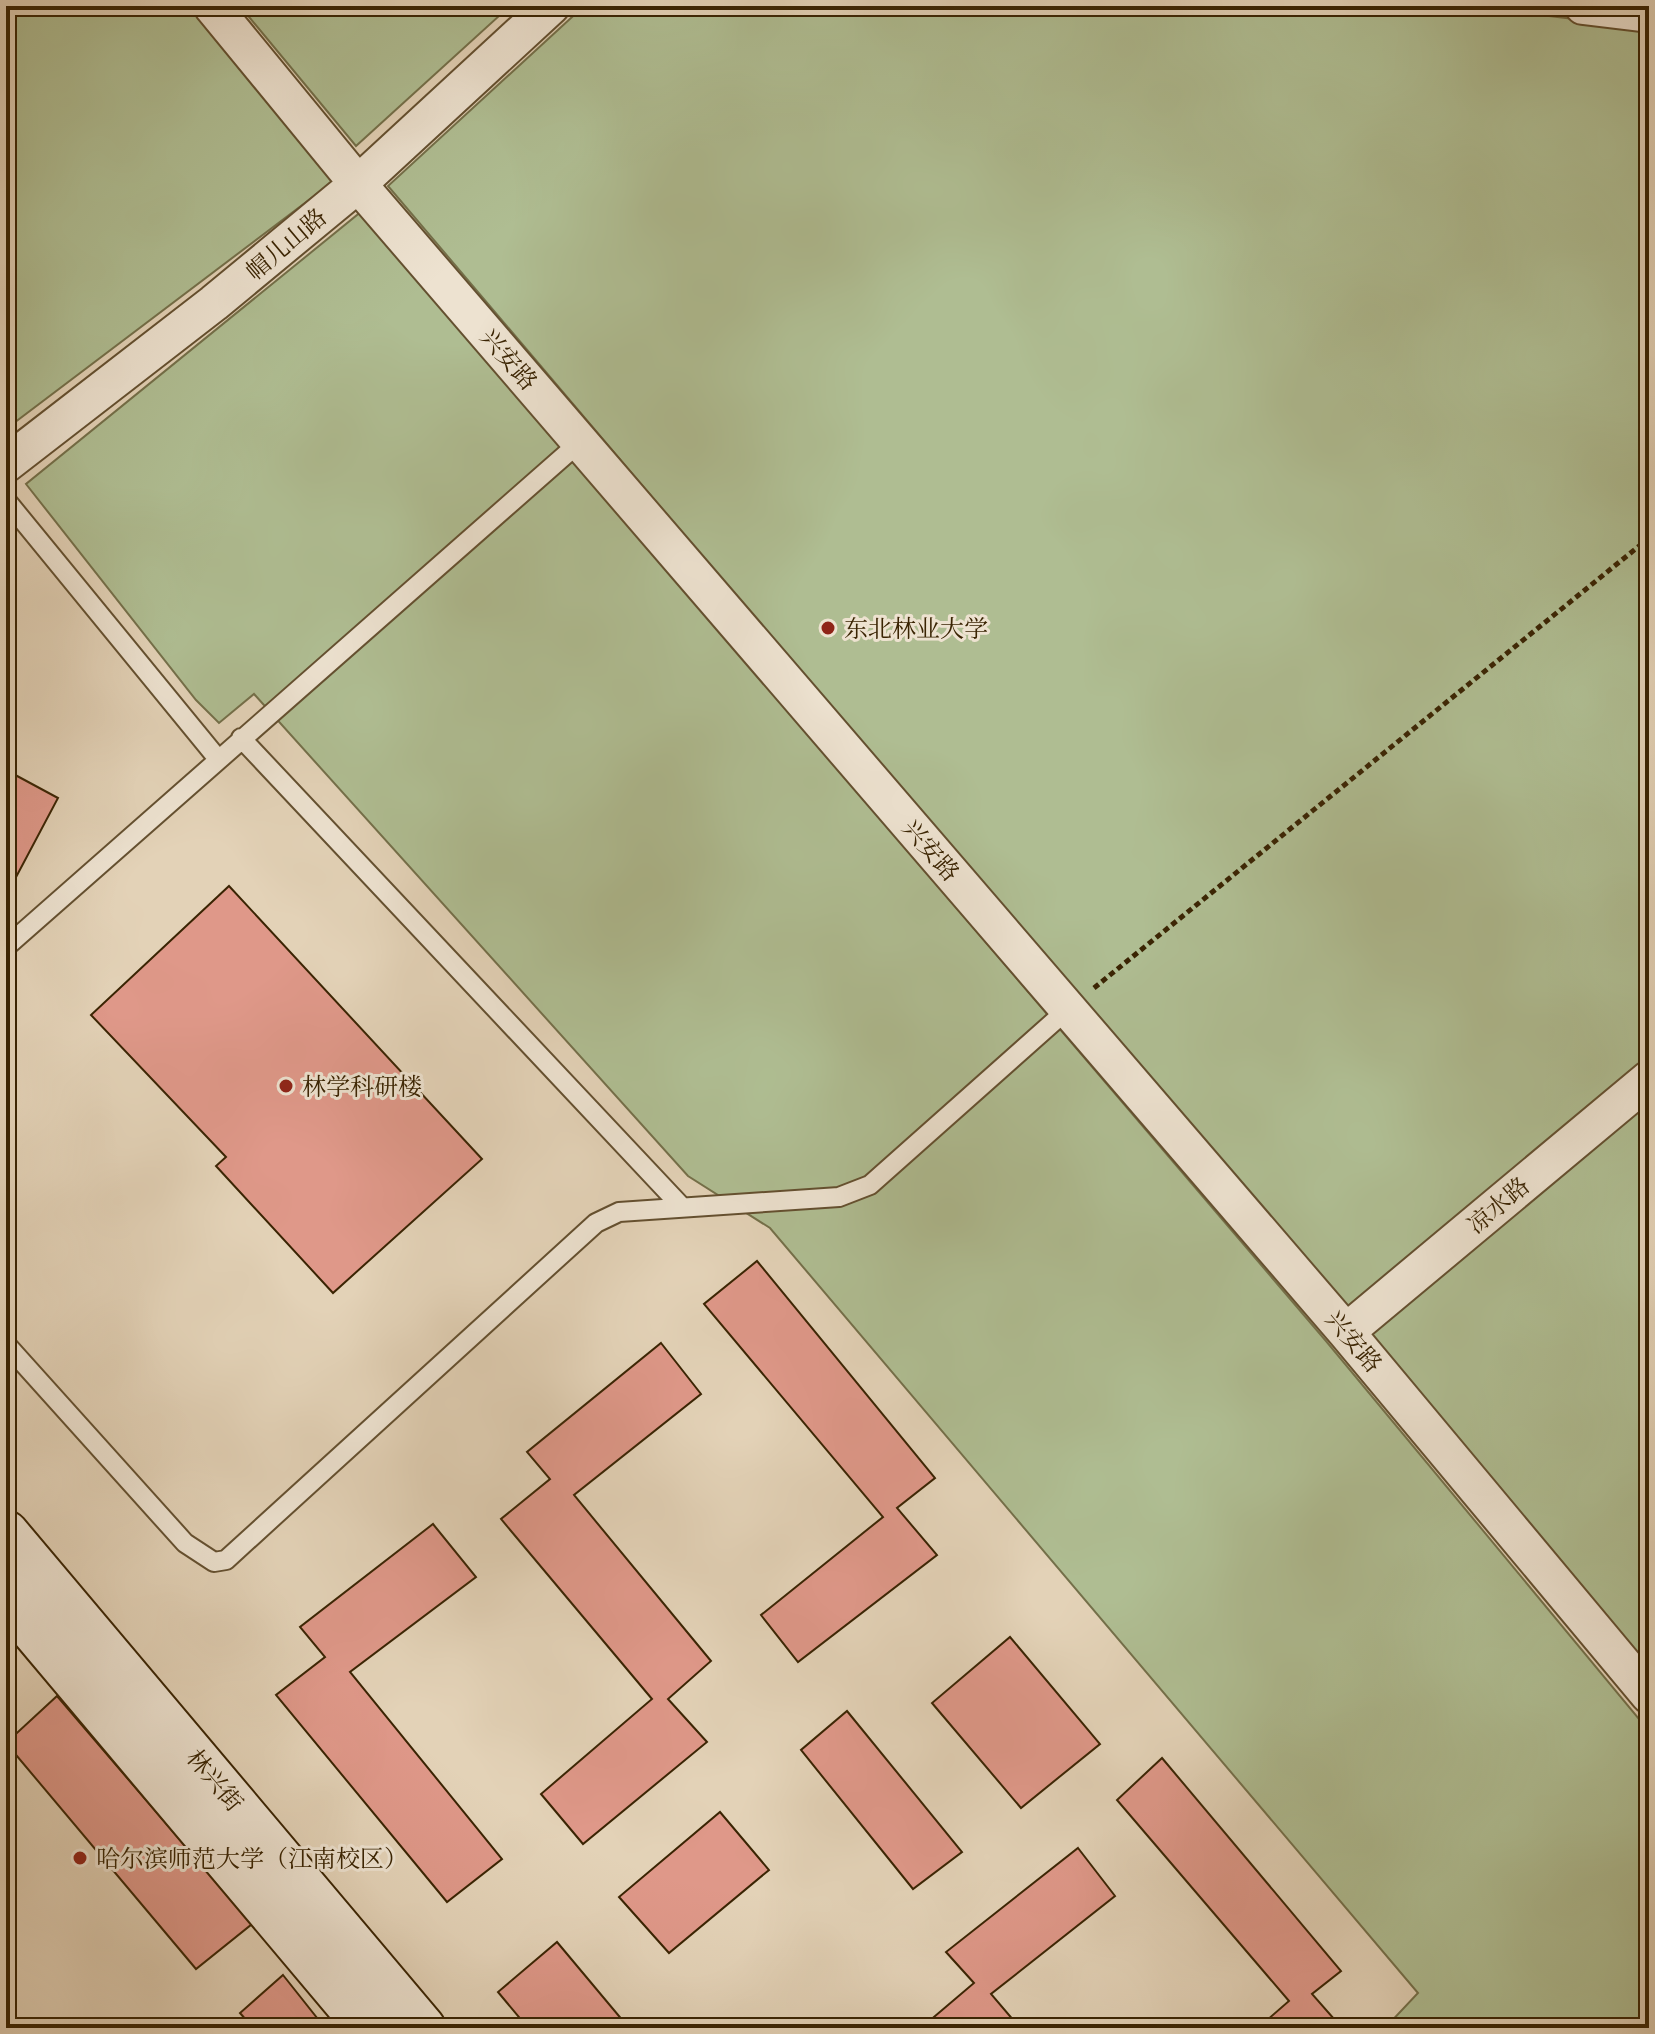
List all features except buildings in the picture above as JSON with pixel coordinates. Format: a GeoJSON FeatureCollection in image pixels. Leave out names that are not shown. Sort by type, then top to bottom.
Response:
{"type":"FeatureCollection","features":[{"type":"Feature","properties":{"kind":"main road","name":"林兴街"},"geometry":{"type":"LineString","coordinates":[[6,1533],[423,2028]]}},
{"type":"Feature","properties":{"kind":"main road","name":"林兴街"},"geometry":{"type":"LineString","coordinates":[[6,1598],[368,2028]]}},
{"type":"Feature","properties":{"kind":"street","name":"兴安路"},"geometry":{"type":"LineString","coordinates":[[212,6],[358,184],[1346,1332],[1649,1695]]}},
{"type":"Feature","properties":{"kind":"street","name":"帽儿山路"},"geometry":{"type":"LineString","coordinates":[[6,464],[214,303],[358,184],[551,6]]}},
{"type":"Feature","properties":{"kind":"street"},"geometry":{"type":"LineString","coordinates":[[1583,6],[1649,14]]}},
{"type":"Feature","properties":{"kind":"street","name":"凉水路"},"geometry":{"type":"LineString","coordinates":[[1346,1332],[1649,1079]]}},
{"type":"Feature","properties":{"kind":"lane"},"geometry":{"type":"LineString","coordinates":[[6,947],[580,442]]}},
{"type":"Feature","properties":{"kind":"lane"},"geometry":{"type":"LineString","coordinates":[[6,500],[218,759]]}},
{"type":"Feature","properties":{"kind":"lane"},"geometry":{"type":"LineString","coordinates":[[241,738],[682,1207]]}},
{"type":"Feature","properties":{"kind":"lane"},"geometry":{"type":"LineString","coordinates":[[9,1355],[185,1543],[214,1562],[226,1560],[596,1223],[619,1212],[839,1197],[870,1185],[1068,1009]]}},
{"type":"Feature","properties":{"kind":"path"},"geometry":{"type":"LineString","coordinates":[[1068,1009],[1649,538]]}},
{"type":"Feature","properties":{"kind":"green space"},"geometry":{"type":"Polygon","coordinates":[[[6,6],[188,6],[334,181],[6,429],[6,6]]]}},
{"type":"Feature","properties":{"kind":"green space"},"geometry":{"type":"Polygon","coordinates":[[[240,6],[510,6],[356,146],[240,6]]]}},
{"type":"Feature","properties":{"kind":"green space"},"geometry":{"type":"Polygon","coordinates":[[[584,6],[1467,6],[1649,28],[1649,1063],[1347,1316],[388,186],[584,6]]]}},
{"type":"Feature","properties":{"kind":"green space"},"geometry":{"type":"Polygon","coordinates":[[[362,211],[1326,1341],[1649,1731],[1649,2028],[1385,2028],[1418,1993],[770,1228],[688,1176],[254,694],[219,723],[196,700],[26,484],[362,211]]]}},
{"type":"Feature","properties":{"kind":"green space"},"geometry":{"type":"Polygon","coordinates":[[[1649,1098],[1649,1677],[1366,1335],[1649,1098]]]}},
{"type":"Feature","properties":{"kind":"place","name":"东北林业大学"},"geometry":{"type":"Point","coordinates":[828,628]}},
{"type":"Feature","properties":{"kind":"place","name":"林学科研楼"},"geometry":{"type":"Point","coordinates":[286,1086]}},
{"type":"Feature","properties":{"kind":"place","name":"哈尔滨师范大学（江南校区）"},"geometry":{"type":"Point","coordinates":[80,1858]}}]}
